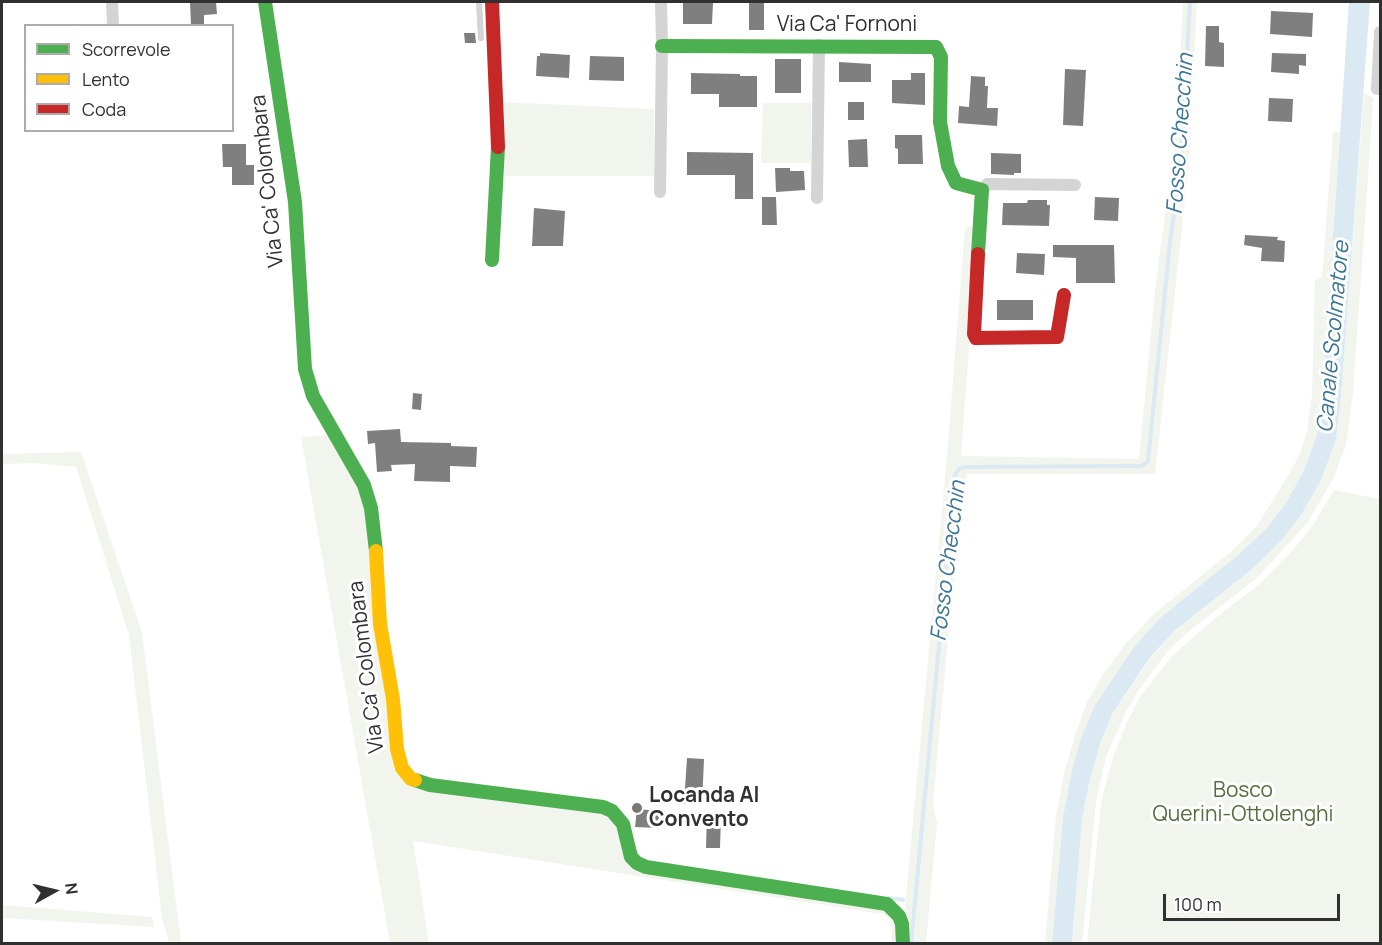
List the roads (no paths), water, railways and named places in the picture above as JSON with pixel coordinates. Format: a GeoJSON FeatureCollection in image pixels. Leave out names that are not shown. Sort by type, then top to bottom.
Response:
{"type":"FeatureCollection","features":[{"type":"Feature","properties":{"kind":"street"},"geometry":{"type":"LineString","coordinates":[[112,2],[113,24]]}},
{"type":"Feature","properties":{"kind":"street","name":"Via Ca' Colombara"},"geometry":{"type":"LineString","coordinates":[[265,2],[295,202],[304,369],[313,396],[364,485],[371,508],[375,531],[380,624],[393,699],[397,749],[402,768],[411,779],[430,785],[603,807],[618,817],[623,824],[631,857],[646,867],[886,904],[899,916],[902,924],[903,944]]}},
{"type":"Feature","properties":{"kind":"street"},"geometry":{"type":"LineString","coordinates":[[492,2],[498,145],[492,260]]}},
{"type":"Feature","properties":{"kind":"street"},"geometry":{"type":"LineString","coordinates":[[660,192],[661,2]]}},
{"type":"Feature","properties":{"kind":"street"},"geometry":{"type":"LineString","coordinates":[[1377,89],[1380,32]]}},
{"type":"Feature","properties":{"kind":"street"},"geometry":{"type":"LineString","coordinates":[[817,198],[819,45]]}},
{"type":"Feature","properties":{"kind":"street","name":"Via Ca' Fornoni"},"geometry":{"type":"LineString","coordinates":[[662,46],[936,46],[941,57],[939,123],[948,166],[956,183],[982,190]]}},
{"type":"Feature","properties":{"kind":"street"},"geometry":{"type":"LineString","coordinates":[[1064,295],[1057,337],[976,338],[974,334],[982,190],[987,184],[1075,184]]}},
{"type":"Feature","properties":{"kind":"lane"},"geometry":{"type":"LineString","coordinates":[[479,2],[481,38]]}},
{"type":"Feature","properties":{"kind":"water","name":"Canale Scolmatore"},"geometry":{"type":"Polygon","coordinates":[[[1349,2],[1370,2],[1336,440],[1321,480],[1302,514],[1280,542],[1251,570],[1173,632],[1149,659],[1112,714],[1090,779],[1082,819],[1072,943],[1052,943],[1063,817],[1081,738],[1095,705],[1134,647],[1160,618],[1238,555],[1266,529],[1286,503],[1303,472],[1317,435],[1322,396],[1349,2]]]}},
{"type":"Feature","properties":{"kind":"waterway","name":"Fosso Checchin"},"geometry":{"type":"LineString","coordinates":[[911,944],[955,475],[959,469],[964,467],[1141,466],[1148,461],[1170,242],[1181,166],[1190,2]]}},
{"type":"Feature","properties":{"kind":"waterway"},"geometry":{"type":"LineString","coordinates":[[889,898],[903,900]]}},
{"type":"Feature","properties":{"kind":"place","name":"Locanda Al Convento"},"geometry":{"type":"Point","coordinates":[637,808]}},
{"type":"Feature","properties":{"kind":"park label","name":"Bosco Querini-Ottolenghi"},"geometry":{"type":"Point","coordinates":[1243,803]}}]}
